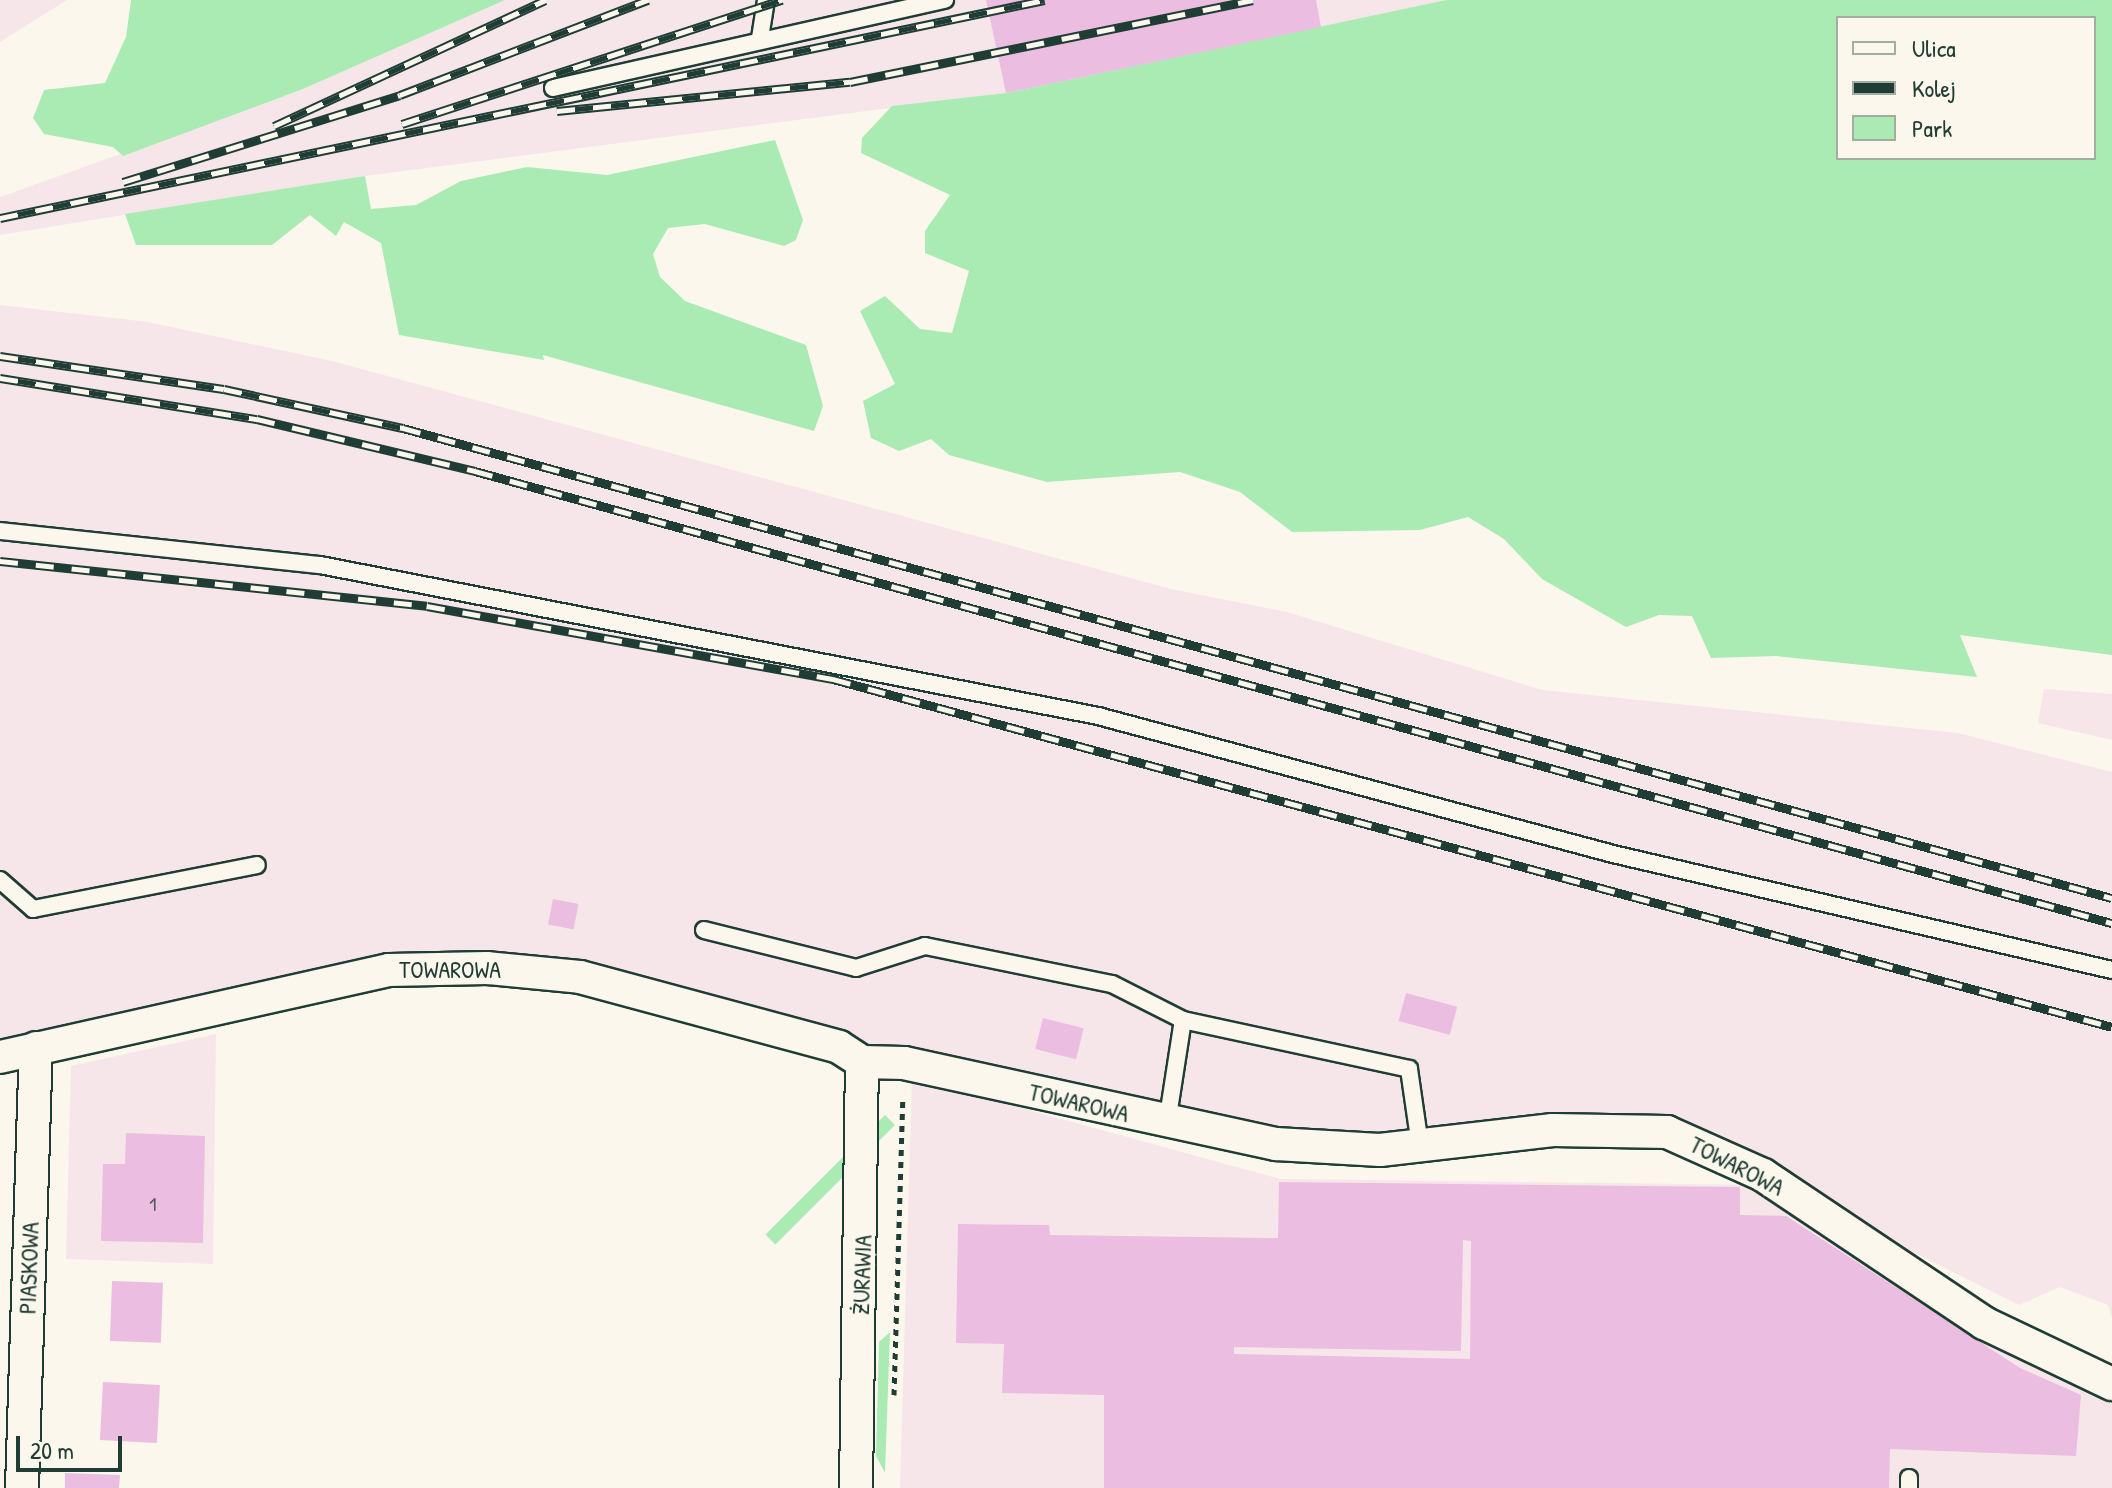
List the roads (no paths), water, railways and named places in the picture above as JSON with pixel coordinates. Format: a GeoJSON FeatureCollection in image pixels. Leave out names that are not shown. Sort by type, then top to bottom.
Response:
{"type":"FeatureCollection","features":[{"type":"Feature","properties":{"kind":"street","name":"TOWAROWA"},"geometry":{"type":"LineString","coordinates":[[0,1057],[249,996],[389,970],[450,967],[544,972],[637,990],[839,1047],[862,1062],[904,1063],[1167,1123],[1276,1144],[1420,1145],[1553,1130],[1667,1132],[1705,1145],[1763,1175],[1984,1323],[2112,1384]]}},
{"type":"Feature","properties":{"kind":"street","name":"PIASKOWA"},"geometry":{"type":"LineString","coordinates":[[22,1488],[36,1048]]}},
{"type":"Feature","properties":{"kind":"street","name":"ŻURAWIA"},"geometry":{"type":"LineString","coordinates":[[856,1488],[862,1062]]}},
{"type":"Feature","properties":{"kind":"lane"},"geometry":{"type":"LineString","coordinates":[[760,38],[766,0]]}},
{"type":"Feature","properties":{"kind":"lane"},"geometry":{"type":"LineString","coordinates":[[553,88],[760,38],[945,0]]}},
{"type":"Feature","properties":{"kind":"lane"},"geometry":{"type":"LineString","coordinates":[[0,531],[351,570],[1098,716],[1613,854],[2112,970]]}},
{"type":"Feature","properties":{"kind":"lane"},"geometry":{"type":"LineString","coordinates":[[0,880],[33,909],[257,865]]}},
{"type":"Feature","properties":{"kind":"lane"},"geometry":{"type":"LineString","coordinates":[[704,930],[856,968],[925,946],[1112,984],[1183,1020],[1409,1069],[1420,1145]]}},
{"type":"Feature","properties":{"kind":"lane"},"geometry":{"type":"LineString","coordinates":[[1167,1123],[1183,1020]]}},
{"type":"Feature","properties":{"kind":"railway"},"geometry":{"type":"LineString","coordinates":[[274,126],[545,0]]}},
{"type":"Feature","properties":{"kind":"railway"},"geometry":{"type":"LineString","coordinates":[[123,182],[400,95],[648,0]]}},
{"type":"Feature","properties":{"kind":"railway"},"geometry":{"type":"LineString","coordinates":[[402,124],[782,0]]}},
{"type":"Feature","properties":{"kind":"railway"},"geometry":{"type":"LineString","coordinates":[[0,218],[1044,0]]}},
{"type":"Feature","properties":{"kind":"railway"},"geometry":{"type":"LineString","coordinates":[[557,111],[850,82],[1253,0]]}},
{"type":"Feature","properties":{"kind":"railway"},"geometry":{"type":"LineString","coordinates":[[0,356],[224,389],[403,428],[2112,898]]}},
{"type":"Feature","properties":{"kind":"railway"},"geometry":{"type":"LineString","coordinates":[[0,378],[257,419],[475,471],[2112,923]]}},
{"type":"Feature","properties":{"kind":"railway"},"geometry":{"type":"LineString","coordinates":[[0,561],[427,606],[833,679],[2112,1027]]}}]}
